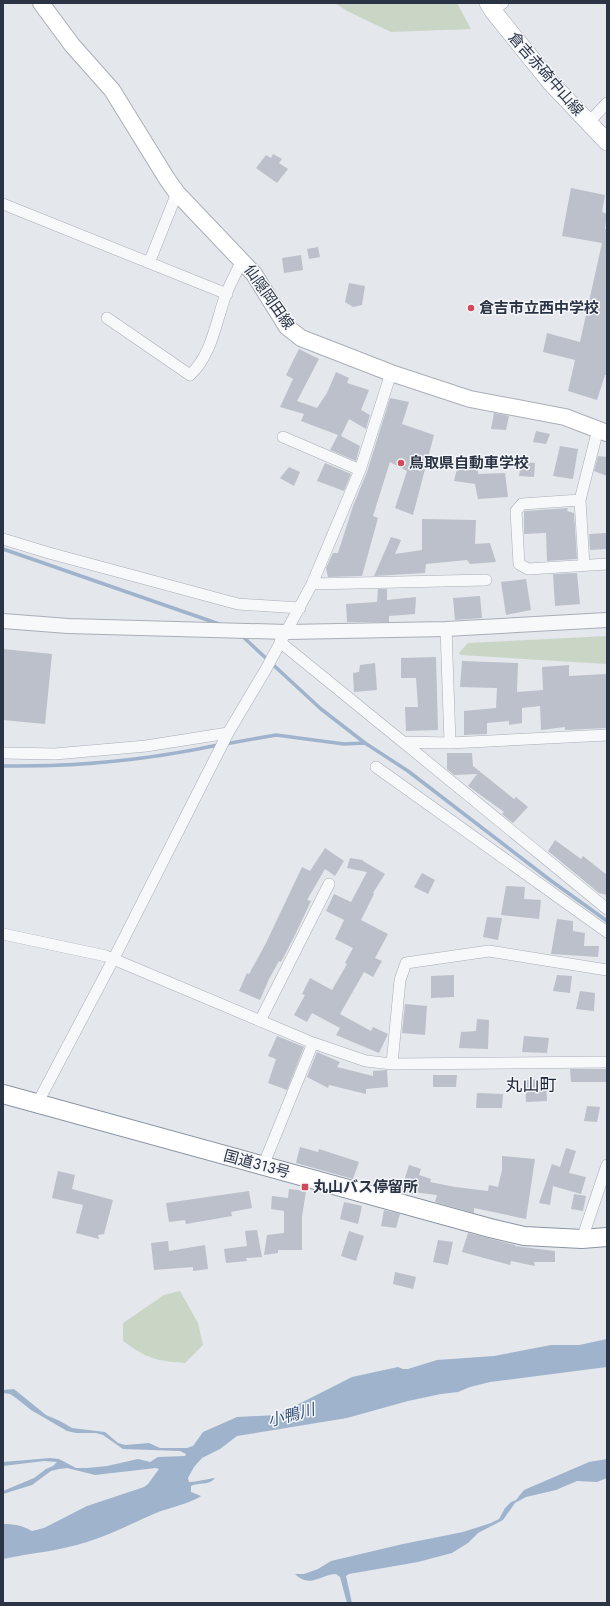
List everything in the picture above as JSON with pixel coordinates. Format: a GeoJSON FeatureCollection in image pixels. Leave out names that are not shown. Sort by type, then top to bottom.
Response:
{"type":"FeatureCollection","features":[{"type":"Feature","properties":{"kind":"highway","name":"国道313号"},"geometry":{"type":"LineString","coordinates":[[3,1094],[490,1228],[524,1236],[582,1240],[607,1237]]}},
{"type":"Feature","properties":{"kind":"main road","name":"仙隠岡田線"},"geometry":{"type":"LineString","coordinates":[[42,3],[72,45],[112,90],[156,163],[177,193],[254,274],[287,327],[301,338],[391,373],[470,399],[565,417],[602,431]]}},
{"type":"Feature","properties":{"kind":"main road","name":"倉吉赤碕中山線"},"geometry":{"type":"LineString","coordinates":[[495,6],[551,83],[607,142]]}},
{"type":"Feature","properties":{"kind":"street"},"geometry":{"type":"LineString","coordinates":[[588,123],[607,103]]}},
{"type":"Feature","properties":{"kind":"street"},"geometry":{"type":"LineString","coordinates":[[150,263],[177,193]]}},
{"type":"Feature","properties":{"kind":"street"},"geometry":{"type":"LineString","coordinates":[[3,204],[226,294]]}},
{"type":"Feature","properties":{"kind":"street"},"geometry":{"type":"LineString","coordinates":[[107,318],[190,376],[198,368],[208,348],[226,294],[242,260]]}},
{"type":"Feature","properties":{"kind":"street"},"geometry":{"type":"LineString","coordinates":[[37,1104],[113,960],[210,766],[284,637],[312,584],[343,514],[360,470],[391,373]]}},
{"type":"Feature","properties":{"kind":"street"},"geometry":{"type":"LineString","coordinates":[[584,566],[580,500],[602,431]]}},
{"type":"Feature","properties":{"kind":"street"},"geometry":{"type":"LineString","coordinates":[[283,437],[360,470]]}},
{"type":"Feature","properties":{"kind":"street"},"geometry":{"type":"LineString","coordinates":[[580,500],[522,504],[516,511],[519,564],[528,569],[607,564]]}},
{"type":"Feature","properties":{"kind":"street"},"geometry":{"type":"LineString","coordinates":[[3,539],[48,553],[238,604],[300,608]]}},
{"type":"Feature","properties":{"kind":"street"},"geometry":{"type":"LineString","coordinates":[[312,584],[486,580]]}},
{"type":"Feature","properties":{"kind":"street"},"geometry":{"type":"LineString","coordinates":[[3,621],[68,626],[251,631],[284,637],[607,620]]}},
{"type":"Feature","properties":{"kind":"street"},"geometry":{"type":"LineString","coordinates":[[446,629],[450,742]]}},
{"type":"Feature","properties":{"kind":"street"},"geometry":{"type":"LineString","coordinates":[[284,637],[403,742],[607,909]]}},
{"type":"Feature","properties":{"kind":"street"},"geometry":{"type":"LineString","coordinates":[[403,742],[450,742],[607,735]]}},
{"type":"Feature","properties":{"kind":"street"},"geometry":{"type":"LineString","coordinates":[[3,752],[55,754],[146,746],[226,736]]}},
{"type":"Feature","properties":{"kind":"street"},"geometry":{"type":"LineString","coordinates":[[376,767],[607,932]]}},
{"type":"Feature","properties":{"kind":"street"},"geometry":{"type":"LineString","coordinates":[[260,1021],[329,884]]}},
{"type":"Feature","properties":{"kind":"street"},"geometry":{"type":"LineString","coordinates":[[3,934],[106,956],[313,1043],[366,1061],[392,1064],[607,1062]]}},
{"type":"Feature","properties":{"kind":"street"},"geometry":{"type":"LineString","coordinates":[[392,1064],[400,980],[406,963],[489,951],[607,970]]}},
{"type":"Feature","properties":{"kind":"street"},"geometry":{"type":"LineString","coordinates":[[264,1166],[313,1043]]}},
{"type":"Feature","properties":{"kind":"street"},"geometry":{"type":"LineString","coordinates":[[582,1240],[607,1164]]}},
{"type":"Feature","properties":{"kind":"green space"},"geometry":{"type":"Polygon","coordinates":[[[335,3],[457,3],[471,29],[391,32],[347,11],[335,3]]]}},
{"type":"Feature","properties":{"kind":"green space"},"geometry":{"type":"Polygon","coordinates":[[[607,636],[607,664],[461,655],[459,653],[468,643],[607,636]]]}},
{"type":"Feature","properties":{"kind":"green space"},"geometry":{"type":"Polygon","coordinates":[[[180,1291],[198,1323],[203,1345],[185,1363],[152,1358],[123,1341],[123,1323],[164,1295],[180,1291]]]}},
{"type":"Feature","properties":{"kind":"water","name":"小鴨川"},"geometry":{"type":"Polygon","coordinates":[[[607,1339],[607,1367],[490,1382],[458,1392],[408,1401],[347,1418],[237,1436],[220,1449],[202,1458],[194,1467],[188,1478],[189,1482],[215,1478],[207,1483],[191,1486],[191,1492],[201,1496],[198,1498],[161,1511],[87,1542],[56,1550],[3,1559],[3,1524],[18,1525],[32,1531],[44,1528],[87,1506],[144,1487],[159,1469],[156,1468],[95,1475],[67,1468],[59,1469],[51,1471],[32,1485],[3,1494],[3,1491],[34,1478],[57,1462],[44,1461],[3,1466],[3,1462],[50,1458],[59,1459],[76,1468],[87,1468],[107,1466],[138,1459],[150,1462],[158,1457],[185,1456],[186,1454],[180,1451],[123,1449],[103,1435],[96,1433],[76,1433],[67,1431],[31,1410],[10,1394],[3,1393],[3,1390],[14,1389],[46,1415],[72,1428],[105,1432],[118,1443],[125,1445],[149,1443],[160,1448],[187,1448],[193,1446],[203,1432],[237,1417],[277,1415],[352,1377],[398,1367],[408,1369],[437,1360],[494,1356],[551,1345],[579,1345],[607,1339]]]}},
{"type":"Feature","properties":{"kind":"water"},"geometry":{"type":"Polygon","coordinates":[[[607,1459],[607,1478],[597,1482],[577,1481],[556,1490],[526,1497],[515,1503],[503,1520],[478,1533],[468,1543],[452,1553],[418,1562],[349,1574],[346,1576],[352,1603],[347,1603],[340,1577],[336,1574],[311,1581],[300,1578],[295,1574],[304,1574],[318,1569],[331,1561],[463,1532],[491,1523],[499,1519],[505,1508],[511,1502],[516,1500],[524,1490],[589,1462],[607,1459]]]}},
{"type":"Feature","properties":{"kind":"building"},"geometry":{"type":"Polygon","coordinates":[[[273,154],[282,159],[279,163],[288,169],[277,183],[256,168],[266,155],[271,158],[273,154]]]}},
{"type":"Feature","properties":{"kind":"building"},"geometry":{"type":"Polygon","coordinates":[[[571,188],[605,195],[602,212],[607,214],[605,229],[607,229],[607,375],[605,375],[597,400],[568,391],[575,360],[543,352],[547,333],[580,342],[602,243],[562,236],[571,188]]]}},
{"type":"Feature","properties":{"kind":"building"},"geometry":{"type":"Polygon","coordinates":[[[318,247],[320,257],[309,259],[307,249],[318,247]]]}},
{"type":"Feature","properties":{"kind":"building"},"geometry":{"type":"Polygon","coordinates":[[[301,255],[303,270],[284,273],[282,258],[301,255]]]}},
{"type":"Feature","properties":{"kind":"building"},"geometry":{"type":"Polygon","coordinates":[[[349,283],[365,286],[362,305],[353,307],[345,302],[349,283]]]}},
{"type":"Feature","properties":{"kind":"building"},"geometry":{"type":"Polygon","coordinates":[[[299,349],[319,359],[297,401],[317,408],[327,393],[336,372],[349,378],[347,383],[369,390],[361,410],[370,415],[366,429],[349,419],[341,436],[360,446],[356,461],[330,450],[338,435],[301,421],[304,414],[280,407],[293,379],[286,375],[299,349]]]}},
{"type":"Feature","properties":{"kind":"building"},"geometry":{"type":"Polygon","coordinates":[[[390,398],[409,402],[402,424],[434,435],[413,515],[395,508],[407,471],[390,462],[373,516],[378,518],[362,576],[328,577],[326,568],[333,553],[338,553],[353,506],[367,472],[390,398]]]}},
{"type":"Feature","properties":{"kind":"building"},"geometry":{"type":"Polygon","coordinates":[[[494,413],[509,416],[506,430],[491,429],[494,413]]]}},
{"type":"Feature","properties":{"kind":"building"},"geometry":{"type":"Polygon","coordinates":[[[536,431],[550,434],[546,444],[533,442],[536,431]]]}},
{"type":"Feature","properties":{"kind":"building"},"geometry":{"type":"Polygon","coordinates":[[[560,446],[578,449],[573,479],[553,476],[560,446]]]}},
{"type":"Feature","properties":{"kind":"building"},"geometry":{"type":"Polygon","coordinates":[[[598,456],[607,457],[607,476],[594,471],[598,456]]]}},
{"type":"Feature","properties":{"kind":"building"},"geometry":{"type":"Polygon","coordinates":[[[460,457],[478,459],[478,474],[505,473],[508,497],[478,499],[475,484],[454,481],[460,457]]]}},
{"type":"Feature","properties":{"kind":"building"},"geometry":{"type":"Polygon","coordinates":[[[521,462],[535,463],[534,477],[519,476],[521,462]]]}},
{"type":"Feature","properties":{"kind":"building"},"geometry":{"type":"Polygon","coordinates":[[[325,463],[351,474],[344,491],[317,481],[325,463]]]}},
{"type":"Feature","properties":{"kind":"building"},"geometry":{"type":"Polygon","coordinates":[[[289,467],[300,472],[294,486],[280,478],[289,467]]]}},
{"type":"Feature","properties":{"kind":"building"},"geometry":{"type":"Polygon","coordinates":[[[568,508],[567,511],[574,513],[577,559],[547,561],[546,533],[524,534],[524,512],[568,508]]]}},
{"type":"Feature","properties":{"kind":"building"},"geometry":{"type":"Polygon","coordinates":[[[422,519],[476,520],[475,544],[490,543],[496,562],[470,564],[467,560],[426,564],[425,573],[374,576],[391,537],[401,540],[395,554],[422,550],[422,519]]]}},
{"type":"Feature","properties":{"kind":"building"},"geometry":{"type":"Polygon","coordinates":[[[607,533],[607,549],[590,550],[589,534],[607,533]]]}},
{"type":"Feature","properties":{"kind":"building"},"geometry":{"type":"Polygon","coordinates":[[[577,573],[580,604],[555,606],[553,574],[577,573]]]}},
{"type":"Feature","properties":{"kind":"building"},"geometry":{"type":"Polygon","coordinates":[[[526,579],[531,610],[506,615],[501,582],[526,579]]]}},
{"type":"Feature","properties":{"kind":"building"},"geometry":{"type":"Polygon","coordinates":[[[378,589],[387,589],[387,600],[416,597],[415,614],[389,616],[389,622],[347,622],[346,604],[377,602],[378,589]]]}},
{"type":"Feature","properties":{"kind":"building"},"geometry":{"type":"Polygon","coordinates":[[[480,596],[482,618],[455,620],[453,598],[480,596]]]}},
{"type":"Feature","properties":{"kind":"building"},"geometry":{"type":"Polygon","coordinates":[[[3,649],[52,654],[45,724],[3,720],[3,649]]]}},
{"type":"Feature","properties":{"kind":"building"},"geometry":{"type":"Polygon","coordinates":[[[436,657],[438,730],[406,731],[405,707],[418,707],[416,678],[401,678],[401,658],[436,657]]]}},
{"type":"Feature","properties":{"kind":"building"},"geometry":{"type":"Polygon","coordinates":[[[462,661],[518,663],[517,692],[543,690],[542,667],[569,665],[569,676],[607,674],[607,728],[565,730],[565,727],[541,730],[540,706],[522,708],[522,723],[509,725],[509,721],[487,723],[487,734],[464,735],[464,711],[496,708],[497,688],[460,687],[462,661]]]}},
{"type":"Feature","properties":{"kind":"building"},"geometry":{"type":"Polygon","coordinates":[[[375,663],[377,690],[354,692],[353,673],[359,672],[360,665],[375,663]]]}},
{"type":"Feature","properties":{"kind":"building"},"geometry":{"type":"Polygon","coordinates":[[[447,753],[472,753],[473,766],[514,799],[516,797],[528,807],[513,823],[502,814],[504,812],[468,786],[477,774],[454,775],[447,769],[447,753]]]}},
{"type":"Feature","properties":{"kind":"building"},"geometry":{"type":"Polygon","coordinates":[[[555,840],[581,859],[583,856],[607,875],[607,895],[599,893],[548,851],[555,840]]]}},
{"type":"Feature","properties":{"kind":"building"},"geometry":{"type":"Polygon","coordinates":[[[325,848],[344,861],[335,876],[325,869],[307,900],[311,901],[294,937],[281,962],[279,961],[269,979],[260,1000],[239,991],[247,973],[249,974],[266,943],[302,867],[310,871],[325,848]]]}},
{"type":"Feature","properties":{"kind":"building"},"geometry":{"type":"Polygon","coordinates":[[[350,858],[363,860],[385,874],[373,893],[374,894],[361,920],[388,934],[375,958],[382,961],[373,977],[364,972],[340,1014],[371,1031],[373,1027],[388,1034],[379,1053],[336,1035],[340,1028],[312,1013],[307,1022],[294,1015],[305,995],[302,994],[310,978],[332,990],[347,964],[345,963],[353,948],[335,939],[344,920],[326,911],[334,894],[351,902],[367,872],[347,868],[350,858]]]}},
{"type":"Feature","properties":{"kind":"building"},"geometry":{"type":"Polygon","coordinates":[[[422,873],[435,880],[428,894],[414,887],[422,873]]]}},
{"type":"Feature","properties":{"kind":"building"},"geometry":{"type":"Polygon","coordinates":[[[506,886],[525,887],[524,899],[541,900],[539,919],[501,915],[506,886]]]}},
{"type":"Feature","properties":{"kind":"building"},"geometry":{"type":"Polygon","coordinates":[[[487,917],[502,918],[498,940],[483,937],[487,917]]]}},
{"type":"Feature","properties":{"kind":"building"},"geometry":{"type":"Polygon","coordinates":[[[557,919],[573,921],[573,931],[585,933],[584,946],[599,946],[598,957],[551,954],[557,919]]]}},
{"type":"Feature","properties":{"kind":"building"},"geometry":{"type":"Polygon","coordinates":[[[454,975],[454,997],[431,998],[431,976],[454,975]]]}},
{"type":"Feature","properties":{"kind":"building"},"geometry":{"type":"Polygon","coordinates":[[[557,975],[572,976],[570,993],[553,991],[557,975]]]}},
{"type":"Feature","properties":{"kind":"building"},"geometry":{"type":"Polygon","coordinates":[[[580,991],[595,993],[594,1011],[576,1009],[580,991]]]}},
{"type":"Feature","properties":{"kind":"building"},"geometry":{"type":"Polygon","coordinates":[[[405,1004],[427,1006],[425,1035],[402,1033],[405,1004]]]}},
{"type":"Feature","properties":{"kind":"building"},"geometry":{"type":"Polygon","coordinates":[[[477,1019],[489,1020],[488,1049],[459,1048],[461,1032],[476,1031],[477,1019]]]}},
{"type":"Feature","properties":{"kind":"building"},"geometry":{"type":"Polygon","coordinates":[[[277,1036],[304,1047],[287,1090],[268,1083],[276,1059],[268,1056],[277,1036]]]}},
{"type":"Feature","properties":{"kind":"building"},"geometry":{"type":"Polygon","coordinates":[[[524,1036],[549,1038],[547,1053],[522,1052],[524,1036]]]}},
{"type":"Feature","properties":{"kind":"building"},"geometry":{"type":"Polygon","coordinates":[[[317,1052],[340,1062],[337,1067],[373,1076],[373,1071],[387,1070],[388,1087],[366,1089],[366,1094],[329,1085],[328,1088],[307,1077],[317,1052]]]}},
{"type":"Feature","properties":{"kind":"building"},"geometry":{"type":"Polygon","coordinates":[[[570,1069],[607,1069],[607,1082],[571,1082],[570,1069]]]}},
{"type":"Feature","properties":{"kind":"building"},"geometry":{"type":"Polygon","coordinates":[[[433,1075],[457,1075],[456,1087],[433,1087],[433,1075]]]}},
{"type":"Feature","properties":{"kind":"building"},"geometry":{"type":"Polygon","coordinates":[[[546,1079],[547,1101],[526,1102],[525,1080],[546,1079]]]}},
{"type":"Feature","properties":{"kind":"building"},"geometry":{"type":"Polygon","coordinates":[[[477,1093],[503,1094],[502,1108],[476,1108],[477,1093]]]}},
{"type":"Feature","properties":{"kind":"building"},"geometry":{"type":"Polygon","coordinates":[[[587,1106],[600,1107],[597,1122],[584,1121],[587,1106]]]}},
{"type":"Feature","properties":{"kind":"building"},"geometry":{"type":"Polygon","coordinates":[[[300,1147],[318,1152],[319,1149],[359,1162],[353,1179],[296,1163],[300,1147]]]}},
{"type":"Feature","properties":{"kind":"building"},"geometry":{"type":"Polygon","coordinates":[[[566,1148],[576,1151],[569,1173],[586,1177],[581,1194],[553,1186],[550,1205],[539,1203],[552,1164],[560,1167],[566,1148]]]}},
{"type":"Feature","properties":{"kind":"building"},"geometry":{"type":"Polygon","coordinates":[[[502,1156],[535,1159],[526,1219],[474,1208],[474,1213],[435,1202],[437,1195],[413,1192],[413,1194],[401,1191],[409,1165],[421,1169],[419,1175],[431,1179],[430,1182],[488,1191],[489,1185],[498,1187],[502,1170],[502,1156]]]}},
{"type":"Feature","properties":{"kind":"building"},"geometry":{"type":"Polygon","coordinates":[[[58,1171],[75,1175],[72,1189],[113,1200],[104,1234],[98,1235],[99,1239],[76,1233],[83,1205],[52,1198],[58,1171]]]}},
{"type":"Feature","properties":{"kind":"building"},"geometry":{"type":"Polygon","coordinates":[[[289,1189],[306,1191],[302,1217],[302,1250],[278,1250],[278,1253],[264,1255],[267,1235],[284,1233],[284,1211],[271,1209],[272,1196],[288,1198],[289,1189]]]}},
{"type":"Feature","properties":{"kind":"building"},"geometry":{"type":"Polygon","coordinates":[[[249,1191],[252,1208],[231,1212],[232,1216],[186,1224],[185,1220],[169,1222],[166,1203],[249,1191]]]}},
{"type":"Feature","properties":{"kind":"building"},"geometry":{"type":"Polygon","coordinates":[[[574,1194],[586,1196],[583,1211],[571,1209],[574,1194]]]}},
{"type":"Feature","properties":{"kind":"building"},"geometry":{"type":"Polygon","coordinates":[[[344,1202],[362,1206],[358,1224],[340,1219],[344,1202]]]}},
{"type":"Feature","properties":{"kind":"building"},"geometry":{"type":"Polygon","coordinates":[[[384,1210],[400,1214],[396,1228],[381,1226],[384,1210]]]}},
{"type":"Feature","properties":{"kind":"building"},"geometry":{"type":"Polygon","coordinates":[[[257,1230],[262,1257],[246,1258],[247,1261],[226,1263],[224,1249],[247,1246],[245,1231],[257,1230]]]}},
{"type":"Feature","properties":{"kind":"building"},"geometry":{"type":"Polygon","coordinates":[[[349,1231],[364,1236],[356,1261],[341,1256],[349,1231]]]}},
{"type":"Feature","properties":{"kind":"building"},"geometry":{"type":"Polygon","coordinates":[[[468,1233],[515,1246],[555,1251],[555,1262],[534,1262],[535,1266],[511,1261],[510,1265],[462,1252],[468,1233]]]}},
{"type":"Feature","properties":{"kind":"building"},"geometry":{"type":"Polygon","coordinates":[[[438,1240],[453,1242],[448,1265],[433,1262],[438,1240]]]}},
{"type":"Feature","properties":{"kind":"building"},"geometry":{"type":"Polygon","coordinates":[[[168,1241],[169,1251],[205,1245],[208,1269],[193,1271],[193,1267],[154,1270],[151,1243],[168,1241]]]}},
{"type":"Feature","properties":{"kind":"building"},"geometry":{"type":"Polygon","coordinates":[[[395,1272],[416,1277],[413,1289],[393,1284],[395,1272]]]}},
{"type":"Feature","properties":{"kind":"waterway"},"geometry":{"type":"LineString","coordinates":[[3,549],[222,625]]}},
{"type":"Feature","properties":{"kind":"waterway"},"geometry":{"type":"LineString","coordinates":[[241,635],[321,709],[365,743],[408,771],[550,880],[607,921]]}},
{"type":"Feature","properties":{"kind":"waterway"},"geometry":{"type":"LineString","coordinates":[[225,744],[276,735],[344,744],[365,743]]}},
{"type":"Feature","properties":{"kind":"waterway"},"geometry":{"type":"LineString","coordinates":[[3,766],[111,762],[165,755],[218,745]]}},
{"type":"Feature","properties":{"kind":"place","name":"倉吉市立西中学校"},"geometry":{"type":"Point","coordinates":[471,308]}},
{"type":"Feature","properties":{"kind":"place","name":"鳥取県自動車学校"},"geometry":{"type":"Point","coordinates":[401,463]}},
{"type":"Feature","properties":{"kind":"place","name":"丸山バス停留所"},"geometry":{"type":"Point","coordinates":[305,1187]}},
{"type":"Feature","properties":{"kind":"district","name":"丸山町"},"geometry":{"type":"Point","coordinates":[531,1085]}}]}
